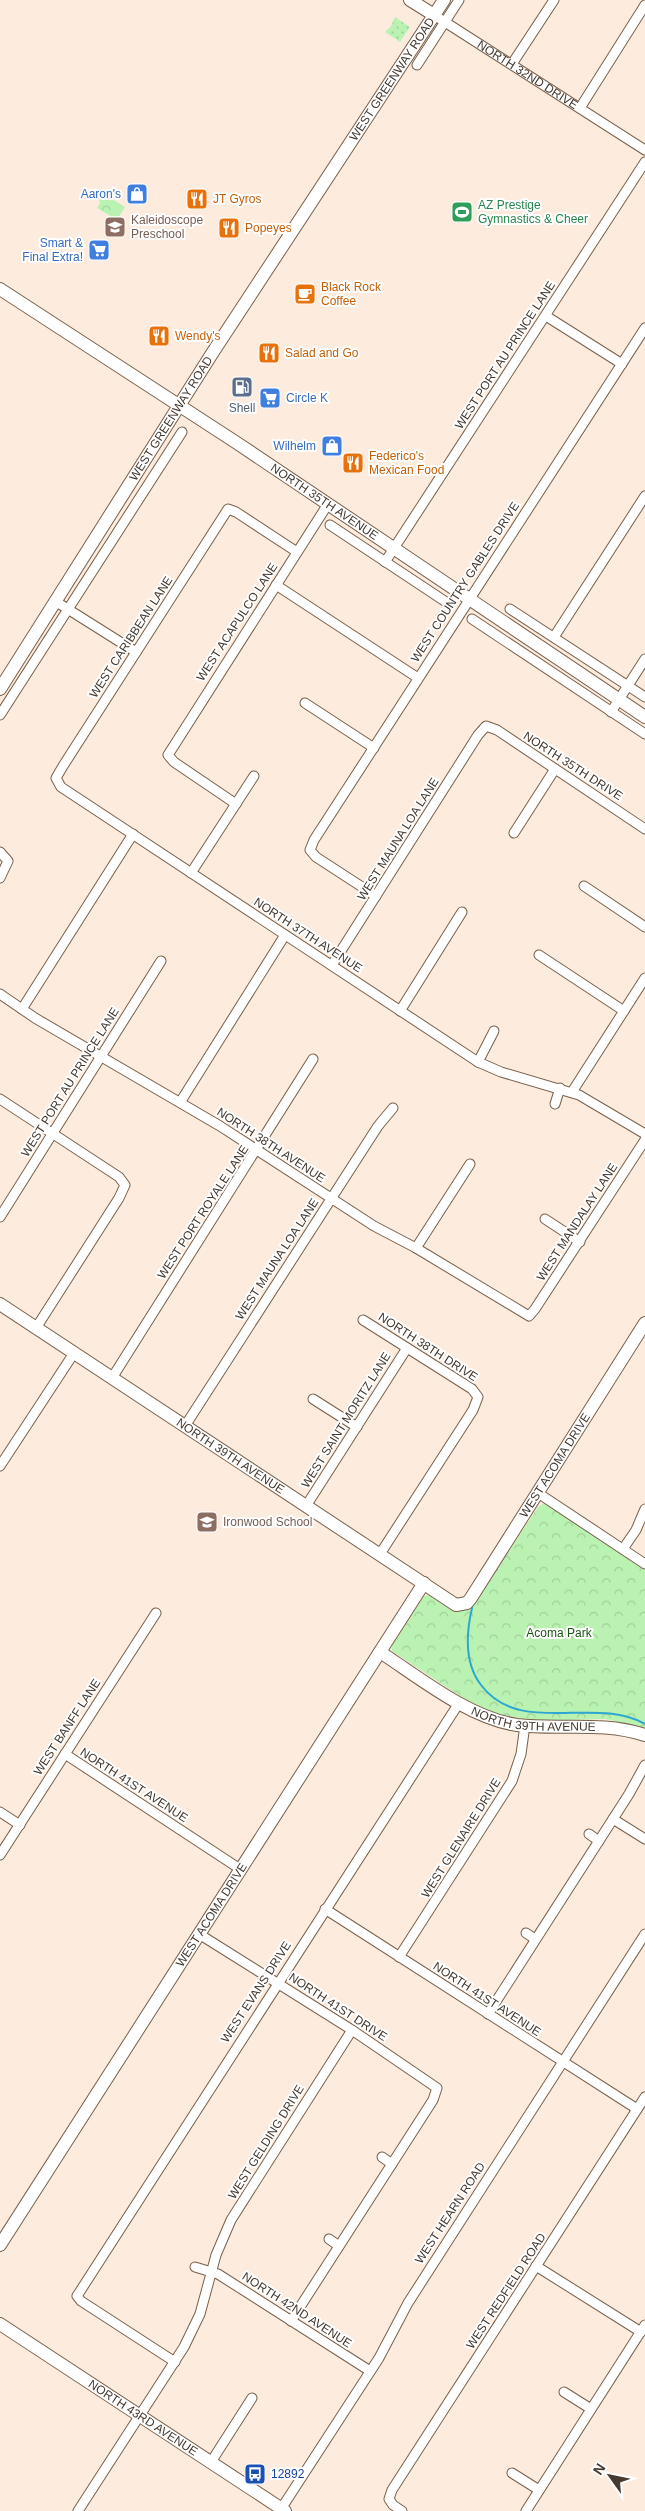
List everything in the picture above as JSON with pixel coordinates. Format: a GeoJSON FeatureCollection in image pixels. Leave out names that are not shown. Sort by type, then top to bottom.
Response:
{"type":"FeatureCollection","features":[{"type":"Feature","properties":{"kind":"street","name":"WEST GREENWAY ROAD"},"geometry":{"type":"LineString","coordinates":[[0,689],[179,405],[444,0]]}},
{"type":"Feature","properties":{"kind":"street","name":"WEST GREENWAY ROAD"},"geometry":{"type":"LineString","coordinates":[[417,65],[460,0]]}},
{"type":"Feature","properties":{"kind":"street"},"geometry":{"type":"LineString","coordinates":[[512,64],[554,0]]}},
{"type":"Feature","properties":{"kind":"street","name":"NORTH 32ND DRIVE"},"geometry":{"type":"LineString","coordinates":[[418,2],[434,15],[645,150]]}},
{"type":"Feature","properties":{"kind":"street"},"geometry":{"type":"LineString","coordinates":[[580,108],[645,5]]}},
{"type":"Feature","properties":{"kind":"street","name":"WEST PORT AU PRINCE LANE"},"geometry":{"type":"LineString","coordinates":[[385,562],[645,162]]}},
{"type":"Feature","properties":{"kind":"street","name":"NORTH 35TH AVENUE"},"geometry":{"type":"LineString","coordinates":[[1,293],[179,405],[645,718]]}},
{"type":"Feature","properties":{"kind":"street"},"geometry":{"type":"LineString","coordinates":[[546,316],[622,364]]}},
{"type":"Feature","properties":{"kind":"street","name":"WEST COUNTRY GABLES DRIVE"},"geometry":{"type":"LineString","coordinates":[[376,896],[316,857],[310,850],[468,600],[645,328]]}},
{"type":"Feature","properties":{"kind":"street","name":"WEST GREENWAY ROAD"},"geometry":{"type":"LineString","coordinates":[[0,715],[182,432]]}},
{"type":"Feature","properties":{"kind":"street"},"geometry":{"type":"LineString","coordinates":[[554,637],[645,496]]}},
{"type":"Feature","properties":{"kind":"street","name":"WEST ACAPULCO LANE"},"geometry":{"type":"LineString","coordinates":[[236,804],[168,756],[328,504]]}},
{"type":"Feature","properties":{"kind":"street","name":"WEST CARIBBEAN LANE"},"geometry":{"type":"LineString","coordinates":[[56,778],[228,509],[236,512],[297,552]]}},
{"type":"Feature","properties":{"kind":"street","name":"NORTH 35TH AVENUE"},"geometry":{"type":"LineString","coordinates":[[330,526],[449,604]]}},
{"type":"Feature","properties":{"kind":"street"},"geometry":{"type":"LineString","coordinates":[[276,585],[418,678]]}},
{"type":"Feature","properties":{"kind":"street"},"geometry":{"type":"LineString","coordinates":[[55,601],[136,652]]}},
{"type":"Feature","properties":{"kind":"street"},"geometry":{"type":"LineString","coordinates":[[510,608],[645,697]]}},
{"type":"Feature","properties":{"kind":"street"},"geometry":{"type":"LineString","coordinates":[[472,619],[645,734]]}},
{"type":"Feature","properties":{"kind":"street"},"geometry":{"type":"LineString","coordinates":[[611,712],[645,659]]}},
{"type":"Feature","properties":{"kind":"street"},"geometry":{"type":"LineString","coordinates":[[306,702],[374,748]]}},
{"type":"Feature","properties":{"kind":"street","name":"NORTH 35TH DRIVE"},"geometry":{"type":"LineString","coordinates":[[486,726],[497,730],[645,829]]}},
{"type":"Feature","properties":{"kind":"street","name":"WEST MAUNA LOA LANE"},"geometry":{"type":"LineString","coordinates":[[332,966],[478,735],[486,726]]}},
{"type":"Feature","properties":{"kind":"street"},"geometry":{"type":"LineString","coordinates":[[514,833],[555,769]]}},
{"type":"Feature","properties":{"kind":"street"},"geometry":{"type":"LineString","coordinates":[[191,873],[254,776]]}},
{"type":"Feature","properties":{"kind":"street","name":"NORTH 37TH AVENUE"},"geometry":{"type":"LineString","coordinates":[[56,778],[61,787],[478,1062],[501,1072],[572,1092],[645,1134]]}},
{"type":"Feature","properties":{"kind":"street"},"geometry":{"type":"LineString","coordinates":[[22,1009],[133,834]]}},
{"type":"Feature","properties":{"kind":"street"},"geometry":{"type":"LineString","coordinates":[[0,852],[8,861],[0,878]]}},
{"type":"Feature","properties":{"kind":"street"},"geometry":{"type":"LineString","coordinates":[[584,886],[645,927]]}},
{"type":"Feature","properties":{"kind":"street"},"geometry":{"type":"LineString","coordinates":[[400,1011],[462,912]]}},
{"type":"Feature","properties":{"kind":"street"},"geometry":{"type":"LineString","coordinates":[[181,1101],[286,934]]}},
{"type":"Feature","properties":{"kind":"street"},"geometry":{"type":"LineString","coordinates":[[539,955],[624,1011]]}},
{"type":"Feature","properties":{"kind":"street","name":"WEST PORT AU PRINCE LANE"},"geometry":{"type":"LineString","coordinates":[[0,1217],[161,961]]}},
{"type":"Feature","properties":{"kind":"street"},"geometry":{"type":"LineString","coordinates":[[572,1092],[645,978]]}},
{"type":"Feature","properties":{"kind":"street","name":"NORTH 38TH AVENUE"},"geometry":{"type":"LineString","coordinates":[[0,994],[100,1056],[181,1101],[374,1226],[416,1248],[529,1316]]}},
{"type":"Feature","properties":{"kind":"street"},"geometry":{"type":"LineString","coordinates":[[478,1062],[494,1031]]}},
{"type":"Feature","properties":{"kind":"street","name":"WEST PORT ROYALE LANE"},"geometry":{"type":"LineString","coordinates":[[112,1378],[258,1150],[313,1059]]}},
{"type":"Feature","properties":{"kind":"street"},"geometry":{"type":"LineString","coordinates":[[555,1104],[560,1088]]}},
{"type":"Feature","properties":{"kind":"street"},"geometry":{"type":"LineString","coordinates":[[0,1099],[118,1177],[125,1185],[119,1198],[36,1328]]}},
{"type":"Feature","properties":{"kind":"street","name":"WEST MAUNA LOA LANE"},"geometry":{"type":"LineString","coordinates":[[185,1426],[378,1126],[393,1108]]}},
{"type":"Feature","properties":{"kind":"street","name":"WEST MANDALAY LANE"},"geometry":{"type":"LineString","coordinates":[[529,1316],[580,1242],[645,1140]]}},
{"type":"Feature","properties":{"kind":"street"},"geometry":{"type":"LineString","coordinates":[[416,1248],[470,1164]]}},
{"type":"Feature","properties":{"kind":"street"},"geometry":{"type":"LineString","coordinates":[[545,1219],[580,1242]]}},
{"type":"Feature","properties":{"kind":"street","name":"NORTH 39TH AVENUE"},"geometry":{"type":"LineString","coordinates":[[0,1304],[456,1605],[462,1605]]}},
{"type":"Feature","properties":{"kind":"street","name":"NORTH 38TH DRIVE"},"geometry":{"type":"LineString","coordinates":[[363,1320],[472,1389],[478,1397],[473,1410],[380,1554]]}},
{"type":"Feature","properties":{"kind":"street","name":"WEST ACOMA DRIVE"},"geometry":{"type":"LineString","coordinates":[[462,1605],[467,1603],[538,1494],[645,1323]]}},
{"type":"Feature","properties":{"kind":"street","name":"WEST SAINT MORITZ LANE"},"geometry":{"type":"LineString","coordinates":[[306,1506],[407,1348]]}},
{"type":"Feature","properties":{"kind":"street"},"geometry":{"type":"LineString","coordinates":[[0,1466],[74,1353]]}},
{"type":"Feature","properties":{"kind":"street"},"geometry":{"type":"LineString","coordinates":[[313,1399],[357,1427]]}},
{"type":"Feature","properties":{"kind":"street"},"geometry":{"type":"LineString","coordinates":[[538,1494],[645,1564]]}},
{"type":"Feature","properties":{"kind":"street"},"geometry":{"type":"LineString","coordinates":[[623,1549],[636,1530],[645,1509]]}},
{"type":"Feature","properties":{"kind":"street","name":"WEST ACOMA DRIVE"},"geometry":{"type":"LineString","coordinates":[[0,2245],[424,1583]]}},
{"type":"Feature","properties":{"kind":"street","name":"WEST BANFF LANE"},"geometry":{"type":"LineString","coordinates":[[0,1856],[156,1613]]}},
{"type":"Feature","properties":{"kind":"street","name":"NORTH 39TH AVENUE"},"geometry":{"type":"LineString","coordinates":[[380,1652],[459,1702],[490,1718],[525,1725],[608,1726],[645,1735]]}},
{"type":"Feature","properties":{"kind":"street","name":"WEST EVANS DRIVE"},"geometry":{"type":"LineString","coordinates":[[175,2362],[77,2296],[459,1702]]}},
{"type":"Feature","properties":{"kind":"street","name":"WEST GLENAIRE DRIVE"},"geometry":{"type":"LineString","coordinates":[[399,1957],[512,1781],[521,1754],[525,1725]]}},
{"type":"Feature","properties":{"kind":"street","name":"NORTH 41ST AVENUE"},"geometry":{"type":"LineString","coordinates":[[65,1754],[240,1869]]}},
{"type":"Feature","properties":{"kind":"street"},"geometry":{"type":"LineString","coordinates":[[488,2014],[613,1819],[645,1765]]}},
{"type":"Feature","properties":{"kind":"street"},"geometry":{"type":"LineString","coordinates":[[0,1812],[20,1825]]}},
{"type":"Feature","properties":{"kind":"street"},"geometry":{"type":"LineString","coordinates":[[613,1819],[645,1839]]}},
{"type":"Feature","properties":{"kind":"street"},"geometry":{"type":"LineString","coordinates":[[589,1834],[599,1841]]}},
{"type":"Feature","properties":{"kind":"street","name":"NORTH 41ST AVENUE"},"geometry":{"type":"LineString","coordinates":[[325,1909],[637,2109]]}},
{"type":"Feature","properties":{"kind":"street"},"geometry":{"type":"LineString","coordinates":[[526,1933],[535,1939]]}},
{"type":"Feature","properties":{"kind":"street","name":"NORTH 41ST DRIVE"},"geometry":{"type":"LineString","coordinates":[[199,1934],[352,2030],[437,2088],[433,2100],[392,2164]]}},
{"type":"Feature","properties":{"kind":"street","name":"WEST HEARN ROAD"},"geometry":{"type":"LineString","coordinates":[[283,2510],[370,2371],[408,2303],[645,1934]]}},
{"type":"Feature","properties":{"kind":"street","name":"WEST GELDING DRIVE"},"geometry":{"type":"LineString","coordinates":[[78,2511],[175,2362],[196,2322],[220,2242],[231,2220],[352,2030]]}},
{"type":"Feature","properties":{"kind":"street","name":"WEST REDFIELD ROAD"},"geometry":{"type":"LineString","coordinates":[[402,2511],[393,2506],[389,2499],[392,2490],[645,2097]]}},
{"type":"Feature","properties":{"kind":"street"},"geometry":{"type":"LineString","coordinates":[[291,2321],[392,2164],[382,2157]]}},
{"type":"Feature","properties":{"kind":"street"},"geometry":{"type":"LineString","coordinates":[[329,2239],[339,2246]]}},
{"type":"Feature","properties":{"kind":"street"},"geometry":{"type":"LineString","coordinates":[[526,2511],[643,2329],[536,2266]]}},
{"type":"Feature","properties":{"kind":"street"},"geometry":{"type":"LineString","coordinates":[[194,2267],[211,2271]]}},
{"type":"Feature","properties":{"kind":"street","name":"NORTH 42ND AVENUE"},"geometry":{"type":"LineString","coordinates":[[211,2271],[370,2371]]}},
{"type":"Feature","properties":{"kind":"street","name":"NORTH 43RD AVENUE"},"geometry":{"type":"LineString","coordinates":[[0,2324],[283,2510]]}},
{"type":"Feature","properties":{"kind":"street"},"geometry":{"type":"LineString","coordinates":[[564,2392],[591,2409]]}},
{"type":"Feature","properties":{"kind":"street"},"geometry":{"type":"LineString","coordinates":[[211,2462],[252,2398]]}},
{"type":"Feature","properties":{"kind":"street"},"geometry":{"type":"LineString","coordinates":[[512,2472],[539,2490]]}},
{"type":"Feature","properties":{"kind":"green space"},"geometry":{"type":"Polygon","coordinates":[[[395,17],[410,27],[400,42],[385,32],[391,26],[395,17]]]}},
{"type":"Feature","properties":{"kind":"green space"},"geometry":{"type":"Polygon","coordinates":[[[101,192],[125,207],[117,220],[97,208],[100,203],[98,197],[101,192]]]}},
{"type":"Feature","properties":{"kind":"green space","name":"Acoma Park"},"geometry":{"type":"Polygon","coordinates":[[[544,1503],[645,1570],[645,1728],[605,1719],[534,1721],[494,1713],[463,1698],[392,1651],[392,1646],[424,1596],[429,1595],[454,1610],[460,1611],[471,1608],[538,1507],[544,1503]]]}},
{"type":"Feature","properties":{"kind":"waterway"},"geometry":{"type":"LineString","coordinates":[[472,1608],[468,1628],[469,1658],[475,1676],[481,1685],[497,1700],[516,1709],[537,1713],[604,1713],[625,1716],[645,1724]]}},
{"type":"Feature","properties":{"kind":"place","name":"Aaron's"},"geometry":{"type":"Point","coordinates":[137,194]}},
{"type":"Feature","properties":{"kind":"place","name":"JT Gyros"},"geometry":{"type":"Point","coordinates":[197,199]}},
{"type":"Feature","properties":{"kind":"place","name":"AZ Prestige Gymnastics & Cheer"},"geometry":{"type":"Point","coordinates":[462,212]}},
{"type":"Feature","properties":{"kind":"place","name":"Kaleidoscope Preschool"},"geometry":{"type":"Point","coordinates":[115,227]}},
{"type":"Feature","properties":{"kind":"place","name":"Popeyes"},"geometry":{"type":"Point","coordinates":[229,228]}},
{"type":"Feature","properties":{"kind":"place","name":"Smart & Final Extra!"},"geometry":{"type":"Point","coordinates":[99,250]}},
{"type":"Feature","properties":{"kind":"place","name":"Black Rock Coffee"},"geometry":{"type":"Point","coordinates":[305,294]}},
{"type":"Feature","properties":{"kind":"place","name":"Wendy's"},"geometry":{"type":"Point","coordinates":[159,336]}},
{"type":"Feature","properties":{"kind":"place","name":"Salad and Go"},"geometry":{"type":"Point","coordinates":[269,353]}},
{"type":"Feature","properties":{"kind":"place","name":"Shell"},"geometry":{"type":"Point","coordinates":[242,387]}},
{"type":"Feature","properties":{"kind":"place","name":"Circle K"},"geometry":{"type":"Point","coordinates":[270,398]}},
{"type":"Feature","properties":{"kind":"place","name":"Wilhelm"},"geometry":{"type":"Point","coordinates":[332,446]}},
{"type":"Feature","properties":{"kind":"place","name":"Federico's Mexican Food"},"geometry":{"type":"Point","coordinates":[353,463]}},
{"type":"Feature","properties":{"kind":"place","name":"Ironwood School"},"geometry":{"type":"Point","coordinates":[207,1522]}},
{"type":"Feature","properties":{"kind":"place","name":"12892"},"geometry":{"type":"Point","coordinates":[255,2474]}}]}
